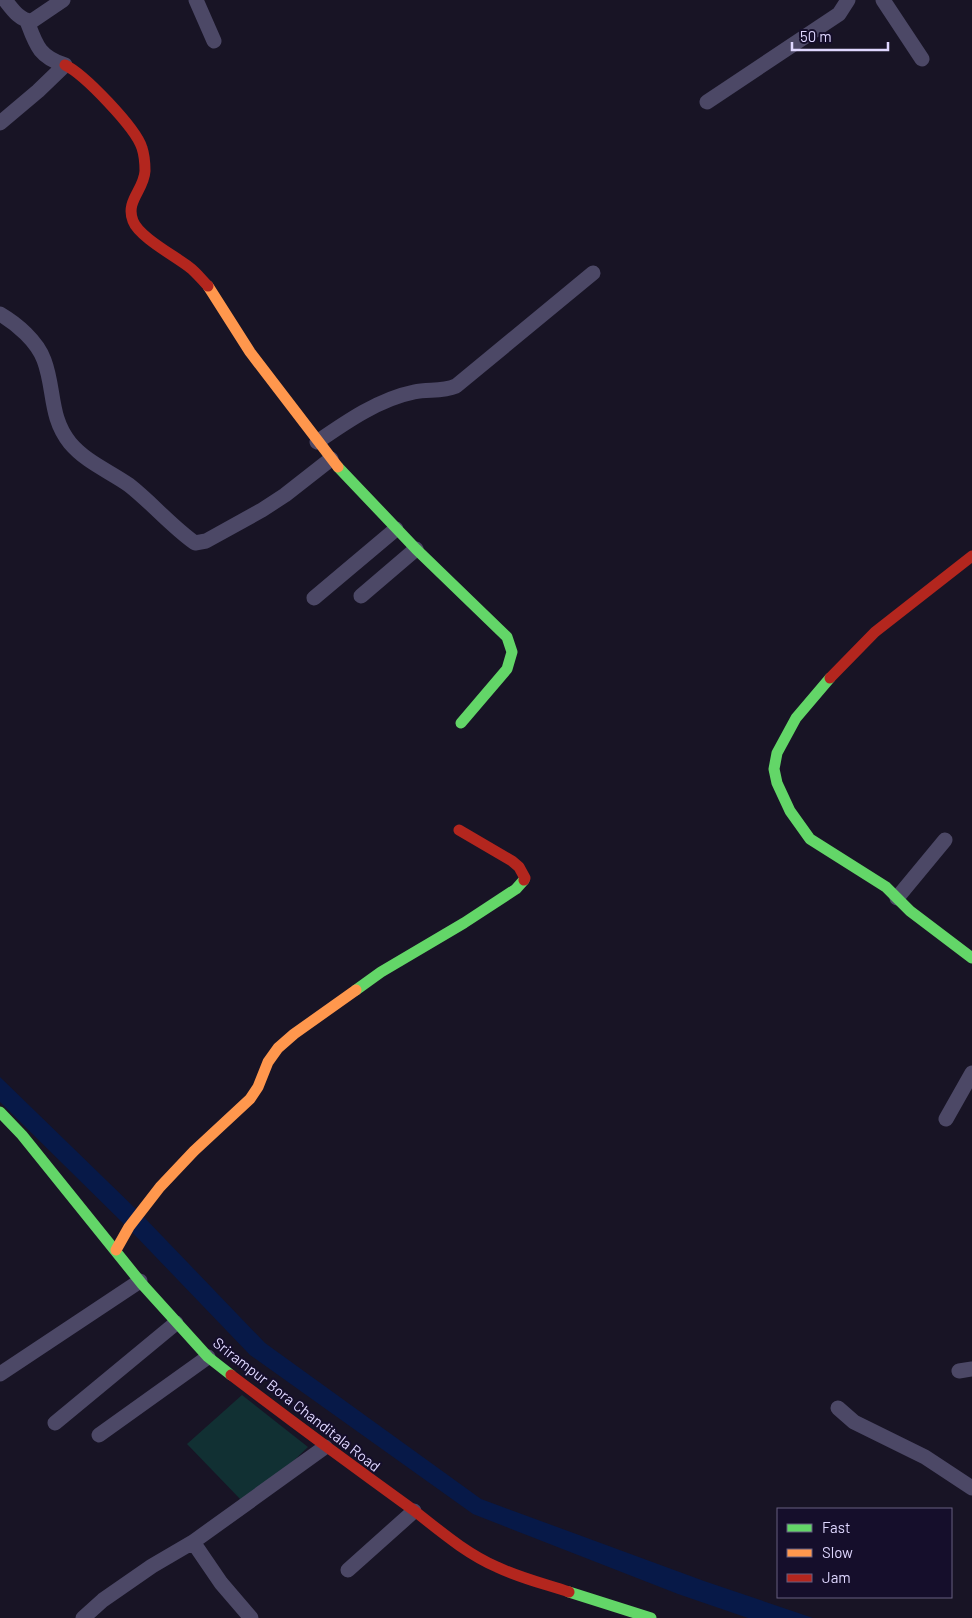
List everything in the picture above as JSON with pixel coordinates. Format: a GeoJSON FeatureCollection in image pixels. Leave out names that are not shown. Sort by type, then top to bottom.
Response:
{"type":"FeatureCollection","features":[{"type":"Feature","properties":{"kind":"street"},"geometry":{"type":"LineString","coordinates":[[5,0],[15,12],[27,21],[35,41],[44,54],[51,61],[74,69],[89,82],[130,128],[142,147],[145,171],[130,209],[133,222],[148,238],[190,268],[210,289],[250,352],[331,459],[396,529],[479,609],[506,638],[512,652],[507,669],[461,723]]}},
{"type":"Feature","properties":{"kind":"street"},"geometry":{"type":"LineString","coordinates":[[27,21],[32,21],[63,0]]}},
{"type":"Feature","properties":{"kind":"street"},"geometry":{"type":"LineString","coordinates":[[196,0],[214,41]]}},
{"type":"Feature","properties":{"kind":"street"},"geometry":{"type":"LineString","coordinates":[[707,102],[839,14],[848,0]]}},
{"type":"Feature","properties":{"kind":"street"},"geometry":{"type":"LineString","coordinates":[[883,0],[922,59]]}},
{"type":"Feature","properties":{"kind":"street"},"geometry":{"type":"LineString","coordinates":[[0,123],[66,65]]}},
{"type":"Feature","properties":{"kind":"street"},"geometry":{"type":"LineString","coordinates":[[317,442],[343,424],[381,403],[415,392],[442,391],[456,386],[593,273]]}},
{"type":"Feature","properties":{"kind":"street"},"geometry":{"type":"LineString","coordinates":[[0,314],[21,330],[38,349],[47,371],[53,409],[61,429],[71,444],[89,460],[129,486],[195,543],[206,541],[262,510],[286,495],[331,459]]}},
{"type":"Feature","properties":{"kind":"street"},"geometry":{"type":"LineString","coordinates":[[314,598],[396,529]]}},
{"type":"Feature","properties":{"kind":"street"},"geometry":{"type":"LineString","coordinates":[[361,596],[416,549]]}},
{"type":"Feature","properties":{"kind":"street"},"geometry":{"type":"LineString","coordinates":[[972,556],[875,632],[821,687],[796,718],[777,753],[774,769],[790,811],[810,839],[880,882],[937,933],[972,958]]}},
{"type":"Feature","properties":{"kind":"street"},"geometry":{"type":"LineString","coordinates":[[116,1250],[126,1230],[177,1166],[250,1099],[258,1087],[268,1062],[278,1048],[294,1034],[381,972],[464,923],[523,883],[525,878],[519,867],[512,861],[459,830]]}},
{"type":"Feature","properties":{"kind":"street"},"geometry":{"type":"LineString","coordinates":[[897,898],[945,840]]}},
{"type":"Feature","properties":{"kind":"street"},"geometry":{"type":"LineString","coordinates":[[946,1118],[972,1074]]}},
{"type":"Feature","properties":{"kind":"street","name":"Srirampur Bora Chanditala Road"},"geometry":{"type":"LineString","coordinates":[[0,1112],[22,1135],[140,1282],[208,1357],[449,1539],[496,1567],[651,1618]]}},
{"type":"Feature","properties":{"kind":"street"},"geometry":{"type":"LineString","coordinates":[[0,1374],[56,1335],[140,1282]]}},
{"type":"Feature","properties":{"kind":"street"},"geometry":{"type":"LineString","coordinates":[[55,1423],[176,1323]]}},
{"type":"Feature","properties":{"kind":"street"},"geometry":{"type":"LineString","coordinates":[[99,1435],[208,1357]]}},
{"type":"Feature","properties":{"kind":"street"},"geometry":{"type":"LineString","coordinates":[[838,1408],[854,1422],[884,1435],[925,1457],[972,1488]]}},
{"type":"Feature","properties":{"kind":"street"},"geometry":{"type":"LineString","coordinates":[[83,1618],[104,1600],[152,1566],[193,1542],[325,1447]]}},
{"type":"Feature","properties":{"kind":"street"},"geometry":{"type":"LineString","coordinates":[[348,1570],[414,1511]]}},
{"type":"Feature","properties":{"kind":"street"},"geometry":{"type":"LineString","coordinates":[[193,1542],[221,1582],[251,1618]]}},
{"type":"Feature","properties":{"kind":"green space"},"geometry":{"type":"Polygon","coordinates":[[[242,1395],[308,1447],[280,1474],[242,1501],[187,1444],[242,1395]]]}},
{"type":"Feature","properties":{"kind":"water"},"geometry":{"type":"Polygon","coordinates":[[[0,1077],[140,1213],[265,1343],[481,1499],[704,1581],[813,1618],[748,1618],[678,1594],[473,1514],[250,1355],[129,1229],[0,1102],[0,1077]]]}},
{"type":"Feature","properties":{"kind":"traffic: fast"},"geometry":{"type":"LineString","coordinates":[[338,467],[416,549],[507,637],[512,652],[507,669],[461,723]]}},
{"type":"Feature","properties":{"kind":"traffic: fast"},"geometry":{"type":"LineString","coordinates":[[830,678],[796,718],[777,753],[774,769],[777,783],[790,811],[810,839],[886,887],[910,911],[972,958]]}},
{"type":"Feature","properties":{"kind":"traffic: fast"},"geometry":{"type":"LineString","coordinates":[[356,990],[381,972],[464,923],[516,889],[524,880]]}},
{"type":"Feature","properties":{"kind":"traffic: fast"},"geometry":{"type":"LineString","coordinates":[[0,1112],[22,1135],[142,1284],[208,1357],[231,1375]]}},
{"type":"Feature","properties":{"kind":"traffic: fast"},"geometry":{"type":"LineString","coordinates":[[569,1592],[651,1618]]}},
{"type":"Feature","properties":{"kind":"traffic: slow"},"geometry":{"type":"LineString","coordinates":[[208,286],[250,352],[338,467]]}},
{"type":"Feature","properties":{"kind":"traffic: slow"},"geometry":{"type":"LineString","coordinates":[[116,1250],[129,1227],[160,1187],[194,1151],[250,1099],[258,1087],[268,1062],[278,1048],[294,1034],[356,990]]}},
{"type":"Feature","properties":{"kind":"traffic: jam"},"geometry":{"type":"LineString","coordinates":[[65,65],[74,70],[108,102],[130,128],[142,148],[145,171],[142,184],[131,207],[133,221],[150,240],[192,269],[208,286]]}},
{"type":"Feature","properties":{"kind":"traffic: jam"},"geometry":{"type":"LineString","coordinates":[[830,678],[875,632],[972,556]]}},
{"type":"Feature","properties":{"kind":"traffic: jam"},"geometry":{"type":"LineString","coordinates":[[459,830],[512,861],[519,867],[525,878],[524,880]]}},
{"type":"Feature","properties":{"kind":"traffic: jam"},"geometry":{"type":"LineString","coordinates":[[231,1375],[463,1548],[506,1571],[569,1592]]}}]}
